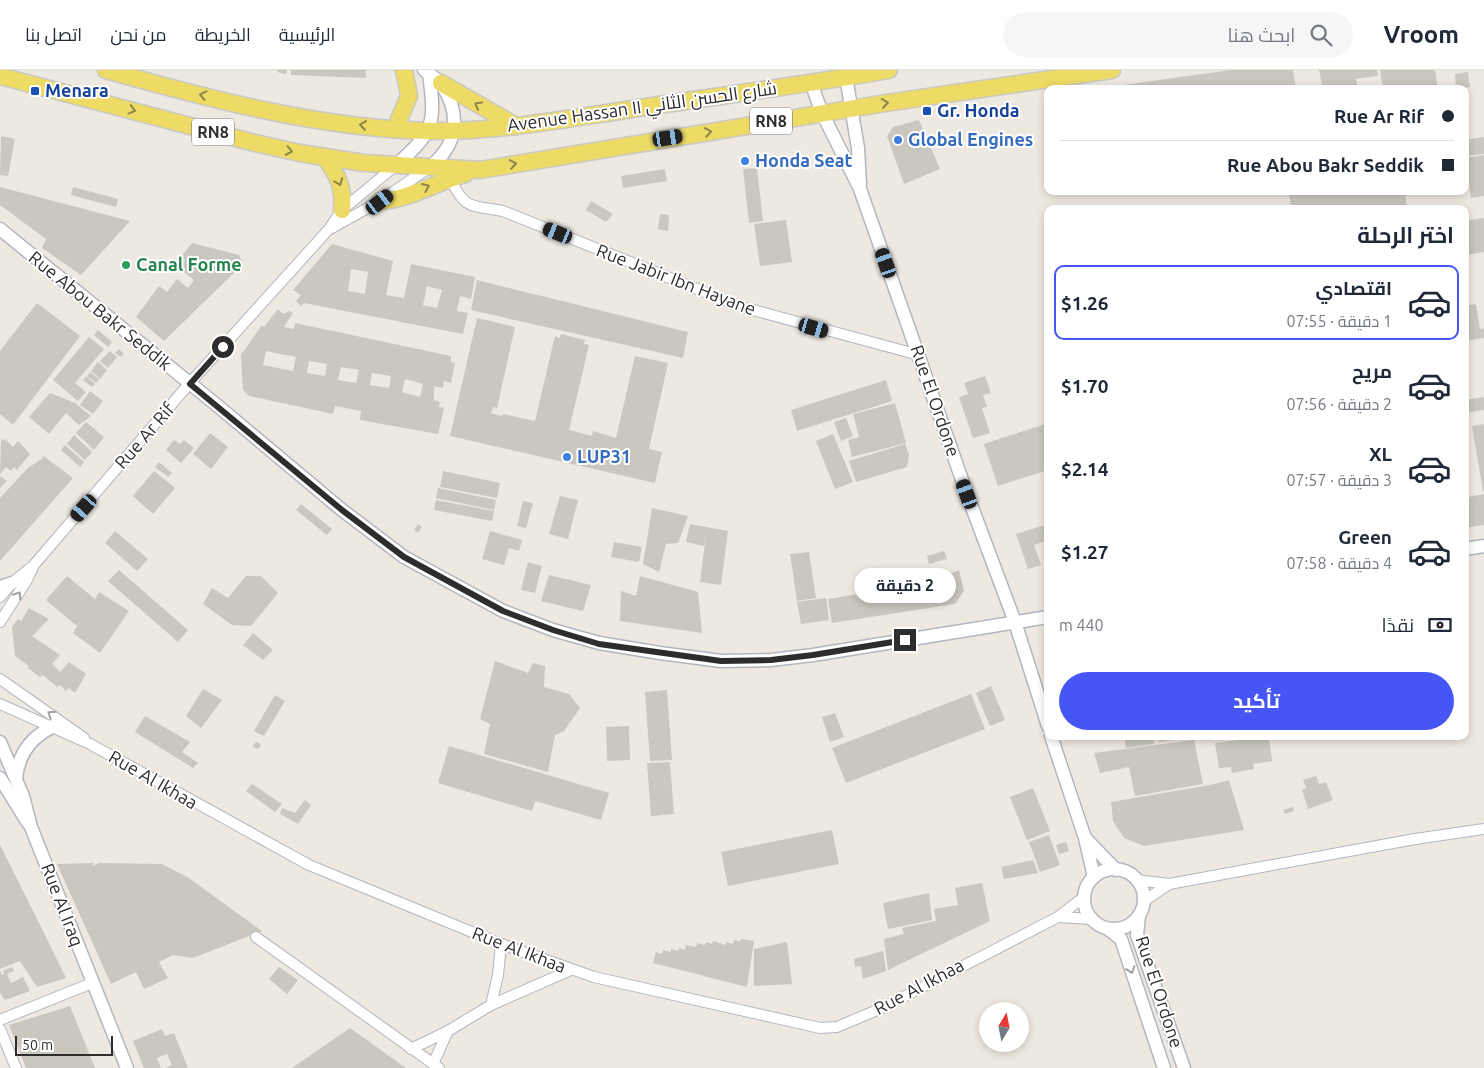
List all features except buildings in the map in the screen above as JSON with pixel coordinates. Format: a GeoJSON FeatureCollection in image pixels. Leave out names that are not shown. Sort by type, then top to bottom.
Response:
{"type":"FeatureCollection","features":[{"type":"Feature","properties":{"kind":"main road","name":"RN8"},"geometry":{"type":"LineString","coordinates":[[106,70],[261,109],[395,129],[455,131]]}},
{"type":"Feature","properties":{"kind":"main road"},"geometry":{"type":"LineString","coordinates":[[395,129],[409,96],[404,70]]}},
{"type":"Feature","properties":{"kind":"main road","name":"Avenue Hassan II شارع الحسن الثاني"},"geometry":{"type":"LineString","coordinates":[[455,131],[516,126],[846,78],[889,70]]}},
{"type":"Feature","properties":{"kind":"main road","name":"Avenue Hassan II شارع الحسن الثاني"},"geometry":{"type":"LineString","coordinates":[[430,167],[480,170],[822,113],[1112,70]]}},
{"type":"Feature","properties":{"kind":"main road","name":"RN8"},"geometry":{"type":"LineString","coordinates":[[0,76],[255,143],[325,158],[395,166],[430,167]]}},
{"type":"Feature","properties":{"kind":"main road"},"geometry":{"type":"LineString","coordinates":[[431,76],[516,126]]}},
{"type":"Feature","properties":{"kind":"main road"},"geometry":{"type":"LineString","coordinates":[[325,158],[342,186],[342,210]]}},
{"type":"Feature","properties":{"kind":"main road"},"geometry":{"type":"LineString","coordinates":[[380,202],[401,198],[450,178],[480,170]]}},
{"type":"Feature","properties":{"kind":"street"},"geometry":{"type":"LineString","coordinates":[[429,131],[434,107],[431,76]]}},
{"type":"Feature","properties":{"kind":"street"},"geometry":{"type":"LineString","coordinates":[[431,76],[454,116],[455,131]]}},
{"type":"Feature","properties":{"kind":"street","name":"Rue El Ordone"},"geometry":{"type":"LineString","coordinates":[[846,78],[858,148],[860,189]]}},
{"type":"Feature","properties":{"kind":"street","name":"Rue El Ordone"},"geometry":{"type":"LineString","coordinates":[[811,83],[822,113],[860,189],[1015,622],[1044,713]]}},
{"type":"Feature","properties":{"kind":"street","name":"Rue Ar Rif"},"geometry":{"type":"LineString","coordinates":[[0,597],[6,585],[33,566],[190,384],[329,229],[342,210],[415,148],[429,131]]}},
{"type":"Feature","properties":{"kind":"street","name":"Rue Ar Rif"},"geometry":{"type":"LineString","coordinates":[[329,229],[380,202],[442,158],[455,131]]}},
{"type":"Feature","properties":{"kind":"street","name":"Rue Jabir Ibn Hayane"},"geometry":{"type":"LineString","coordinates":[[450,178],[460,198],[472,206],[504,211],[742,307],[919,355]]}},
{"type":"Feature","properties":{"kind":"street","name":"Rue Abou Bakr Seddik"},"geometry":{"type":"LineString","coordinates":[[0,229],[342,510],[404,557],[503,611],[553,630],[599,644],[721,661],[771,660],[813,655],[1044,618]]}},
{"type":"Feature","properties":{"kind":"street"},"geometry":{"type":"LineString","coordinates":[[1469,548],[1484,546]]}},
{"type":"Feature","properties":{"kind":"street"},"geometry":{"type":"LineString","coordinates":[[0,622],[27,580],[33,566]]}},
{"type":"Feature","properties":{"kind":"street"},"geometry":{"type":"LineString","coordinates":[[0,679],[74,730],[90,744]]}},
{"type":"Feature","properties":{"kind":"street","name":"Rue Al Ikhaa"},"geometry":{"type":"LineString","coordinates":[[0,704],[50,728],[90,744],[309,866],[501,944],[571,970],[739,1011],[830,1028],[882,1008],[1058,917],[1084,897]]}},
{"type":"Feature","properties":{"kind":"street"},"geometry":{"type":"LineString","coordinates":[[16,780],[17,769],[26,748],[32,740],[50,728]]}},
{"type":"Feature","properties":{"kind":"street"},"geometry":{"type":"LineString","coordinates":[[1052,740],[1085,838],[1094,877]]}},
{"type":"Feature","properties":{"kind":"street","name":"Rue Al Iraq"},"geometry":{"type":"LineString","coordinates":[[0,742],[26,806],[31,827],[127,1068]]}},
{"type":"Feature","properties":{"kind":"street"},"geometry":{"type":"LineString","coordinates":[[0,778],[31,827]]}},
{"type":"Feature","properties":{"kind":"street"},"geometry":{"type":"LineString","coordinates":[[0,793],[13,800]]}},
{"type":"Feature","properties":{"kind":"street"},"geometry":{"type":"LineString","coordinates":[[1136,880],[1169,884],[1415,839],[1484,829]]}},
{"type":"Feature","properties":{"kind":"street"},"geometry":{"type":"LineString","coordinates":[[1085,838],[1116,870]]}},
{"type":"Feature","properties":{"kind":"street"},"geometry":{"type":"LineString","coordinates":[[1058,917],[1092,919],[1108,928],[1128,925],[1139,916],[1144,902],[1142,890],[1136,880],[1127,873],[1116,870],[1104,871],[1094,877],[1087,886],[1084,897],[1085,907],[1092,919]]}},
{"type":"Feature","properties":{"kind":"street"},"geometry":{"type":"LineString","coordinates":[[1144,902],[1169,884]]}},
{"type":"Feature","properties":{"kind":"street","name":"Rue El Ordone"},"geometry":{"type":"LineString","coordinates":[[1139,916],[1138,935],[1184,1068]]}},
{"type":"Feature","properties":{"kind":"street","name":"Rue El Ordone"},"geometry":{"type":"LineString","coordinates":[[1108,928],[1121,939],[1164,1068]]}},
{"type":"Feature","properties":{"kind":"street"},"geometry":{"type":"LineString","coordinates":[[256,937],[436,1066],[448,1031]]}},
{"type":"Feature","properties":{"kind":"street"},"geometry":{"type":"LineString","coordinates":[[491,1005],[498,975],[501,944]]}},
{"type":"Feature","properties":{"kind":"street"},"geometry":{"type":"LineString","coordinates":[[411,1049],[448,1031],[491,1005],[571,970]]}},
{"type":"Feature","properties":{"kind":"street"},"geometry":{"type":"LineString","coordinates":[[0,1020],[92,983]]}},
{"type":"Feature","properties":{"kind":"street"},"geometry":{"type":"LineString","coordinates":[[0,1029],[16,1068]]}},
{"type":"Feature","properties":{"kind":"place","name":"Menara"},"geometry":{"type":"Point","coordinates":[35,91]}},
{"type":"Feature","properties":{"kind":"place","name":"Gr. Honda"},"geometry":{"type":"Point","coordinates":[927,111]}},
{"type":"Feature","properties":{"kind":"place","name":"Global Engines"},"geometry":{"type":"Point","coordinates":[898,140]}},
{"type":"Feature","properties":{"kind":"place","name":"Honda Seat"},"geometry":{"type":"Point","coordinates":[745,161]}},
{"type":"Feature","properties":{"kind":"place","name":"Canal Forme"},"geometry":{"type":"Point","coordinates":[126,265]}},
{"type":"Feature","properties":{"kind":"place","name":"LUP31"},"geometry":{"type":"Point","coordinates":[567,457]}},
{"type":"Feature","properties":{"kind":"route"},"geometry":{"type":"LineString","coordinates":[[223,347],[190,384],[342,510],[404,557],[503,611],[553,630],[599,644],[721,661],[771,660],[905,640]]}}]}
